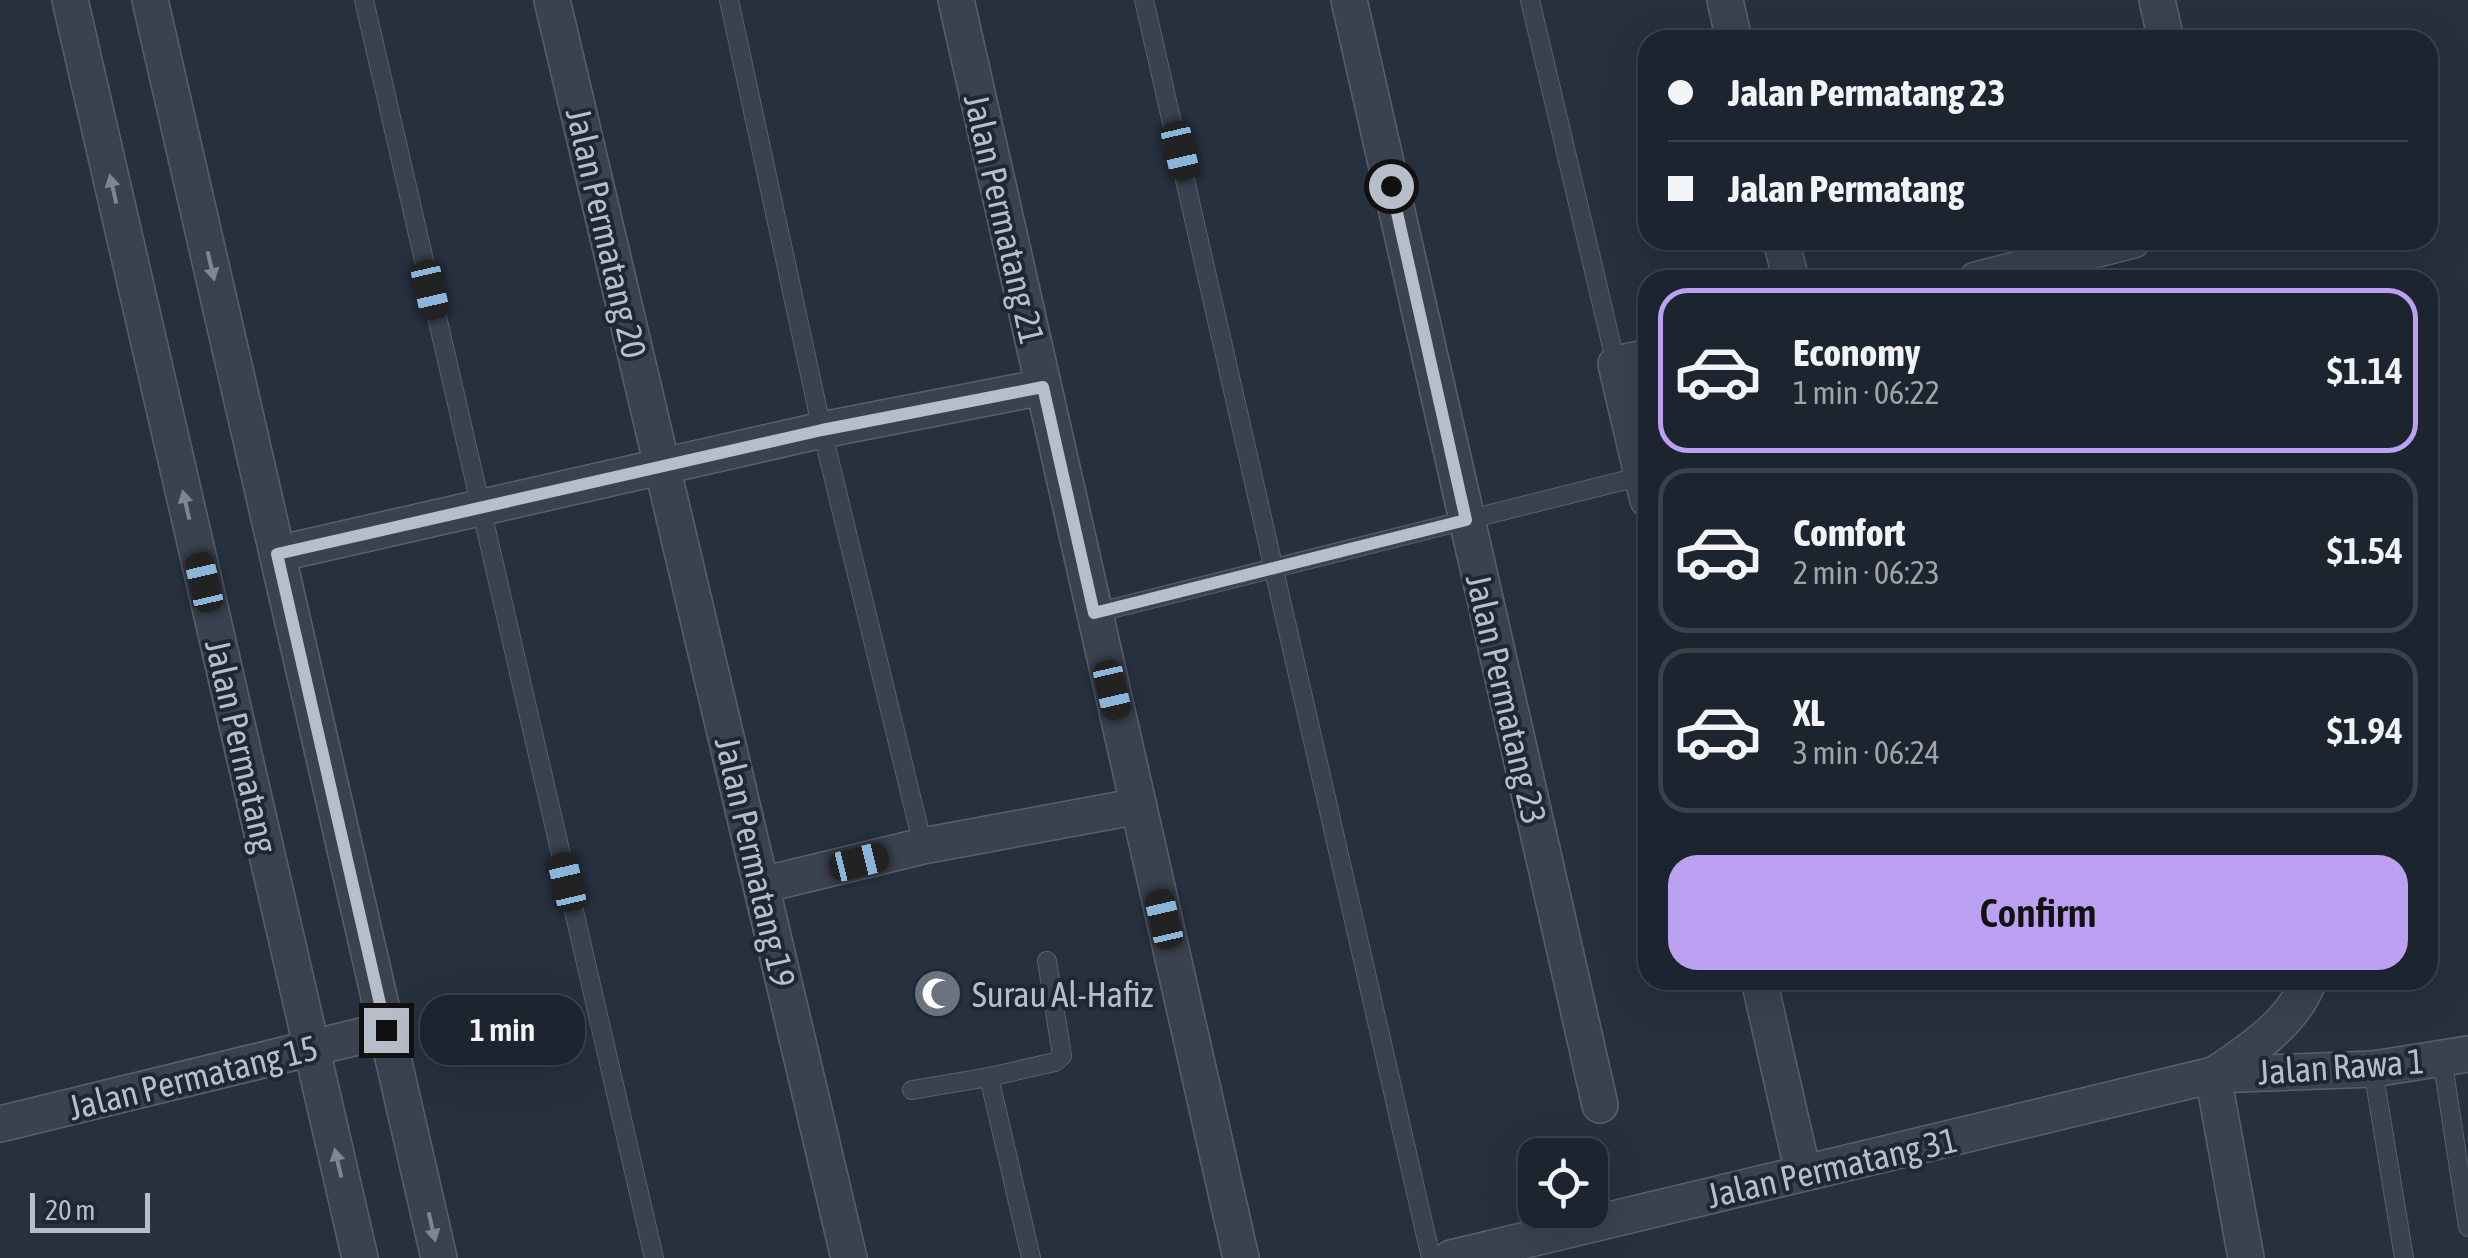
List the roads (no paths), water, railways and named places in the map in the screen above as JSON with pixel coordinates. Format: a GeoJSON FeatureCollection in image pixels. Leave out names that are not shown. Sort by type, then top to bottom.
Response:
{"type":"FeatureCollection","features":[{"type":"Feature","properties":{"kind":"street","name":"Jalan Permatang"},"geometry":{"type":"LineString","coordinates":[[70,0],[360,1258]]}},
{"type":"Feature","properties":{"kind":"street"},"geometry":{"type":"LineString","coordinates":[[150,0],[439,1258]]}},
{"type":"Feature","properties":{"kind":"street","name":"Jalan Permatang 20"},"geometry":{"type":"LineString","coordinates":[[552,0],[662,466]]}},
{"type":"Feature","properties":{"kind":"street","name":"Jalan Permatang 21"},"geometry":{"type":"LineString","coordinates":[[956,0],[1241,1258]]}},
{"type":"Feature","properties":{"kind":"street","name":"Jalan Permatang 23"},"geometry":{"type":"LineString","coordinates":[[1349,0],[1600,1106]]}},
{"type":"Feature","properties":{"kind":"street"},"geometry":{"type":"LineString","coordinates":[[1724,0],[1732,30]]}},
{"type":"Feature","properties":{"kind":"street"},"geometry":{"type":"LineString","coordinates":[[2157,0],[2164,30]]}},
{"type":"Feature","properties":{"kind":"street"},"geometry":{"type":"LineString","coordinates":[[2015,270],[2094,250]]}},
{"type":"Feature","properties":{"kind":"street"},"geometry":{"type":"LineString","coordinates":[[1632,361],[1638,420]]}},
{"type":"Feature","properties":{"kind":"street"},"geometry":{"type":"LineString","coordinates":[[277,554],[822,430],[1043,387]]}},
{"type":"Feature","properties":{"kind":"street","name":"Jalan Permatang 19"},"geometry":{"type":"LineString","coordinates":[[662,466],[850,1258]]}},
{"type":"Feature","properties":{"kind":"street"},"geometry":{"type":"LineString","coordinates":[[762,885],[923,846],[1139,806]]}},
{"type":"Feature","properties":{"kind":"street"},"geometry":{"type":"LineString","coordinates":[[1760,990],[1803,1173]]}},
{"type":"Feature","properties":{"kind":"street"},"geometry":{"type":"LineString","coordinates":[[2246,1258],[2213,1075],[2256,1046],[2301,1001],[2305,990]]}},
{"type":"Feature","properties":{"kind":"street","name":"Jalan Permatang 15"},"geometry":{"type":"LineString","coordinates":[[0,1124],[386,1030]]}},
{"type":"Feature","properties":{"kind":"street","name":"Jalan Rawa 1"},"geometry":{"type":"LineString","coordinates":[[2213,1075],[2373,1069],[2455,1056]]}},
{"type":"Feature","properties":{"kind":"street","name":"Jalan Permatang 31"},"geometry":{"type":"LineString","coordinates":[[1451,1258],[1524,1250],[1803,1173],[2213,1075]]}},
{"type":"Feature","properties":{"kind":"lane"},"geometry":{"type":"LineString","coordinates":[[364,0],[654,1258]]}},
{"type":"Feature","properties":{"kind":"lane"},"geometry":{"type":"LineString","coordinates":[[728,0],[822,430],[923,846]]}},
{"type":"Feature","properties":{"kind":"lane"},"geometry":{"type":"LineString","coordinates":[[1144,0],[1431,1258]]}},
{"type":"Feature","properties":{"kind":"lane"},"geometry":{"type":"LineString","coordinates":[[1530,0],[1632,361]]}},
{"type":"Feature","properties":{"kind":"lane"},"geometry":{"type":"LineString","coordinates":[[1094,613],[1466,520],[1638,489]]}},
{"type":"Feature","properties":{"kind":"lane"},"geometry":{"type":"LineString","coordinates":[[912,1090],[989,1077],[1055,1062],[1062,1056],[1047,961]]}},
{"type":"Feature","properties":{"kind":"lane"},"geometry":{"type":"LineString","coordinates":[[2455,1056],[2468,1227]]}},
{"type":"Feature","properties":{"kind":"lane"},"geometry":{"type":"LineString","coordinates":[[2373,1069],[2404,1258]]}},
{"type":"Feature","properties":{"kind":"lane"},"geometry":{"type":"LineString","coordinates":[[989,1077],[1031,1258]]}},
{"type":"Feature","properties":{"kind":"place","name":"Surau Al-Hafiz"},"geometry":{"type":"Point","coordinates":[937,994]}}]}
